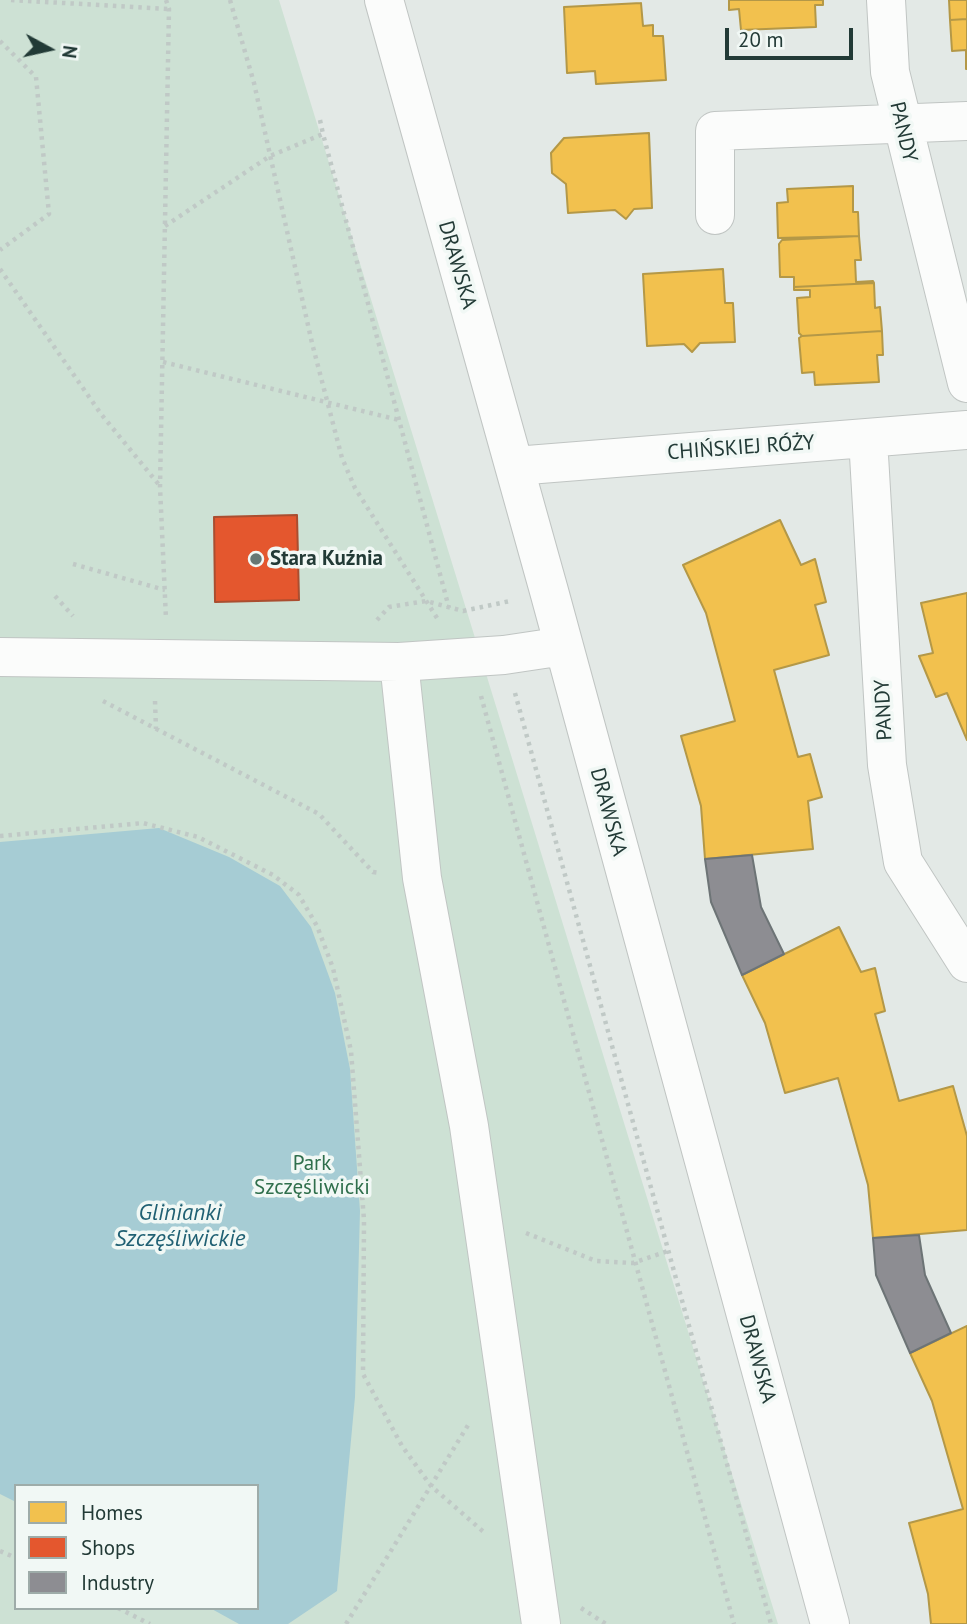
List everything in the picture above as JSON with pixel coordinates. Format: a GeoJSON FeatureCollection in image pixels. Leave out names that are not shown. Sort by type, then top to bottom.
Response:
{"type":"FeatureCollection","features":[{"type":"Feature","properties":{"kind":"street","name":"DRAWSKA"},"geometry":{"type":"LineString","coordinates":[[384,0],[515,467],[830,1624]]}},
{"type":"Feature","properties":{"kind":"street","name":"PANDY"},"geometry":{"type":"LineString","coordinates":[[886,0],[890,72],[967,383]]}},
{"type":"Feature","properties":{"kind":"street"},"geometry":{"type":"LineString","coordinates":[[715,215],[715,131],[967,121]]}},
{"type":"Feature","properties":{"kind":"street","name":"CHIŃSKIEJ RÓŻY"},"geometry":{"type":"LineString","coordinates":[[515,467],[967,430]]}},
{"type":"Feature","properties":{"kind":"street","name":"PANDY"},"geometry":{"type":"LineString","coordinates":[[868,438],[887,765],[903,862],[967,963]]}},
{"type":"Feature","properties":{"kind":"street"},"geometry":{"type":"LineString","coordinates":[[0,657],[399,662],[504,655],[564,646]]}},
{"type":"Feature","properties":{"kind":"street"},"geometry":{"type":"LineString","coordinates":[[399,662],[422,878],[469,1126],[541,1624]]}},
{"type":"Feature","properties":{"kind":"path"},"geometry":{"type":"LineString","coordinates":[[11,0],[169,9]]}},
{"type":"Feature","properties":{"kind":"path"},"geometry":{"type":"LineString","coordinates":[[166,0],[169,9],[160,487],[167,659]]}},
{"type":"Feature","properties":{"kind":"path"},"geometry":{"type":"LineString","coordinates":[[230,0],[254,83],[342,458],[355,488],[462,657],[483,701],[633,1263],[734,1624]]}},
{"type":"Feature","properties":{"kind":"path"},"geometry":{"type":"LineString","coordinates":[[0,41],[36,77],[49,214],[0,250]]}},
{"type":"Feature","properties":{"kind":"path"},"geometry":{"type":"LineString","coordinates":[[320,120],[449,608]]}},
{"type":"Feature","properties":{"kind":"path"},"geometry":{"type":"LineString","coordinates":[[165,226],[270,156],[323,134]]}},
{"type":"Feature","properties":{"kind":"path"},"geometry":{"type":"LineString","coordinates":[[0,269],[101,414],[160,487]]}},
{"type":"Feature","properties":{"kind":"path"},"geometry":{"type":"LineString","coordinates":[[163,362],[399,420]]}},
{"type":"Feature","properties":{"kind":"path"},"geometry":{"type":"LineString","coordinates":[[73,564],[165,590]]}},
{"type":"Feature","properties":{"kind":"path"},"geometry":{"type":"LineString","coordinates":[[356,662],[368,630],[389,607],[426,601],[463,611],[513,600]]}},
{"type":"Feature","properties":{"kind":"path"},"geometry":{"type":"LineString","coordinates":[[491,606],[771,1624]]}},
{"type":"Feature","properties":{"kind":"path"},"geometry":{"type":"LineString","coordinates":[[100,699],[319,814],[373,872],[392,873]]}},
{"type":"Feature","properties":{"kind":"path"},"geometry":{"type":"LineString","coordinates":[[0,836],[143,822],[198,837],[273,874],[299,895],[317,926],[333,968],[351,1051],[364,1220],[363,1374],[402,1446],[431,1486],[534,1577],[606,1624]]}},
{"type":"Feature","properties":{"kind":"path"},"geometry":{"type":"LineString","coordinates":[[482,1216],[596,1261],[633,1263],[668,1251]]}},
{"type":"Feature","properties":{"kind":"path"},"geometry":{"type":"LineString","coordinates":[[346,1624],[470,1421]]}},
{"type":"Feature","properties":{"kind":"path"},"geometry":{"type":"LineString","coordinates":[[122,1610],[150,1624]]}},
{"type":"Feature","properties":{"kind":"green space","name":"Park Szczęśliwicki"},"geometry":{"type":"Polygon","coordinates":[[[0,0],[279,0],[778,1624],[0,1624],[0,0]]]}},
{"type":"Feature","properties":{"kind":"water","name":"Glinianki Szczęśliwickie"},"geometry":{"type":"Polygon","coordinates":[[[159,828],[229,857],[280,886],[311,927],[335,993],[350,1069],[360,1211],[355,1397],[337,1591],[288,1624],[239,1624],[214,1610],[259,1610],[259,1484],[14,1484],[14,1501],[0,1494],[0,842],[159,828]]]}},
{"type":"Feature","properties":{"kind":"building: Homes"},"geometry":{"type":"Polygon","coordinates":[[[729,0],[823,0],[823,5],[815,5],[816,27],[741,30],[739,9],[729,10],[729,0]]]}},
{"type":"Feature","properties":{"kind":"building: Homes"},"geometry":{"type":"Polygon","coordinates":[[[949,0],[967,0],[967,19],[950,20],[949,0]]]}},
{"type":"Feature","properties":{"kind":"building: Homes"},"geometry":{"type":"Polygon","coordinates":[[[641,3],[643,26],[653,25],[653,36],[663,36],[666,80],[596,84],[595,71],[567,73],[564,7],[641,3]]]}},
{"type":"Feature","properties":{"kind":"building: Homes"},"geometry":{"type":"Polygon","coordinates":[[[967,19],[966,69],[966,50],[952,51],[950,20],[967,19]]]}},
{"type":"Feature","properties":{"kind":"building: Homes"},"geometry":{"type":"Polygon","coordinates":[[[649,133],[652,208],[634,209],[626,219],[615,210],[568,213],[566,184],[552,173],[551,153],[564,138],[649,133]]]}},
{"type":"Feature","properties":{"kind":"building: Homes"},"geometry":{"type":"Polygon","coordinates":[[[853,186],[853,212],[858,212],[859,236],[778,238],[777,203],[788,202],[787,189],[853,186]]]}},
{"type":"Feature","properties":{"kind":"building: Homes"},"geometry":{"type":"Polygon","coordinates":[[[859,236],[861,260],[855,260],[856,282],[874,283],[794,287],[794,277],[780,277],[779,244],[782,240],[859,236]]]}},
{"type":"Feature","properties":{"kind":"building: Homes"},"geometry":{"type":"Polygon","coordinates":[[[723,269],[725,303],[733,303],[735,342],[700,343],[692,352],[684,344],[647,346],[643,274],[723,269]]]}},
{"type":"Feature","properties":{"kind":"building: Homes"},"geometry":{"type":"Polygon","coordinates":[[[874,283],[875,308],[880,307],[882,331],[802,336],[799,333],[797,298],[810,297],[810,290],[794,290],[794,287],[874,283]]]}},
{"type":"Feature","properties":{"kind":"building: Homes"},"geometry":{"type":"Polygon","coordinates":[[[882,331],[883,355],[877,355],[879,382],[815,385],[814,372],[802,373],[799,338],[802,336],[882,331]]]}},
{"type":"Feature","properties":{"kind":"building: Homes"},"geometry":{"type":"Polygon","coordinates":[[[780,520],[801,565],[815,559],[826,602],[815,605],[829,655],[774,670],[798,757],[810,754],[822,797],[808,801],[813,849],[705,859],[701,806],[681,736],[735,721],[706,613],[683,565],[780,520]]]}},
{"type":"Feature","properties":{"kind":"building: Homes"},"geometry":{"type":"Polygon","coordinates":[[[967,593],[967,740],[947,693],[936,697],[919,656],[933,653],[921,603],[967,593]]]}},
{"type":"Feature","properties":{"kind":"building: Homes"},"geometry":{"type":"Polygon","coordinates":[[[839,927],[861,972],[875,968],[885,1011],[875,1014],[899,1101],[953,1086],[967,1136],[967,1230],[873,1238],[868,1185],[838,1078],[785,1093],[765,1023],[742,975],[839,927]]]}},
{"type":"Feature","properties":{"kind":"building: Homes"},"geometry":{"type":"Polygon","coordinates":[[[967,1326],[967,1624],[931,1624],[928,1594],[909,1523],[963,1509],[932,1401],[910,1353],[967,1326]]]}},
{"type":"Feature","properties":{"kind":"building: Shops","name":"Stara Kuźnia"},"geometry":{"type":"Polygon","coordinates":[[[297,515],[299,600],[215,602],[214,517],[297,515]]]}},
{"type":"Feature","properties":{"kind":"building: Industry"},"geometry":{"type":"Polygon","coordinates":[[[752,855],[761,907],[784,954],[742,975],[711,902],[705,859],[752,855]]]}},
{"type":"Feature","properties":{"kind":"building: Industry"},"geometry":{"type":"Polygon","coordinates":[[[919,1235],[925,1275],[951,1333],[910,1353],[876,1275],[873,1238],[919,1235]]]}},
{"type":"Feature","properties":{"kind":"place","name":"Stara Kuźnia"},"geometry":{"type":"Point","coordinates":[256,559]}}]}
